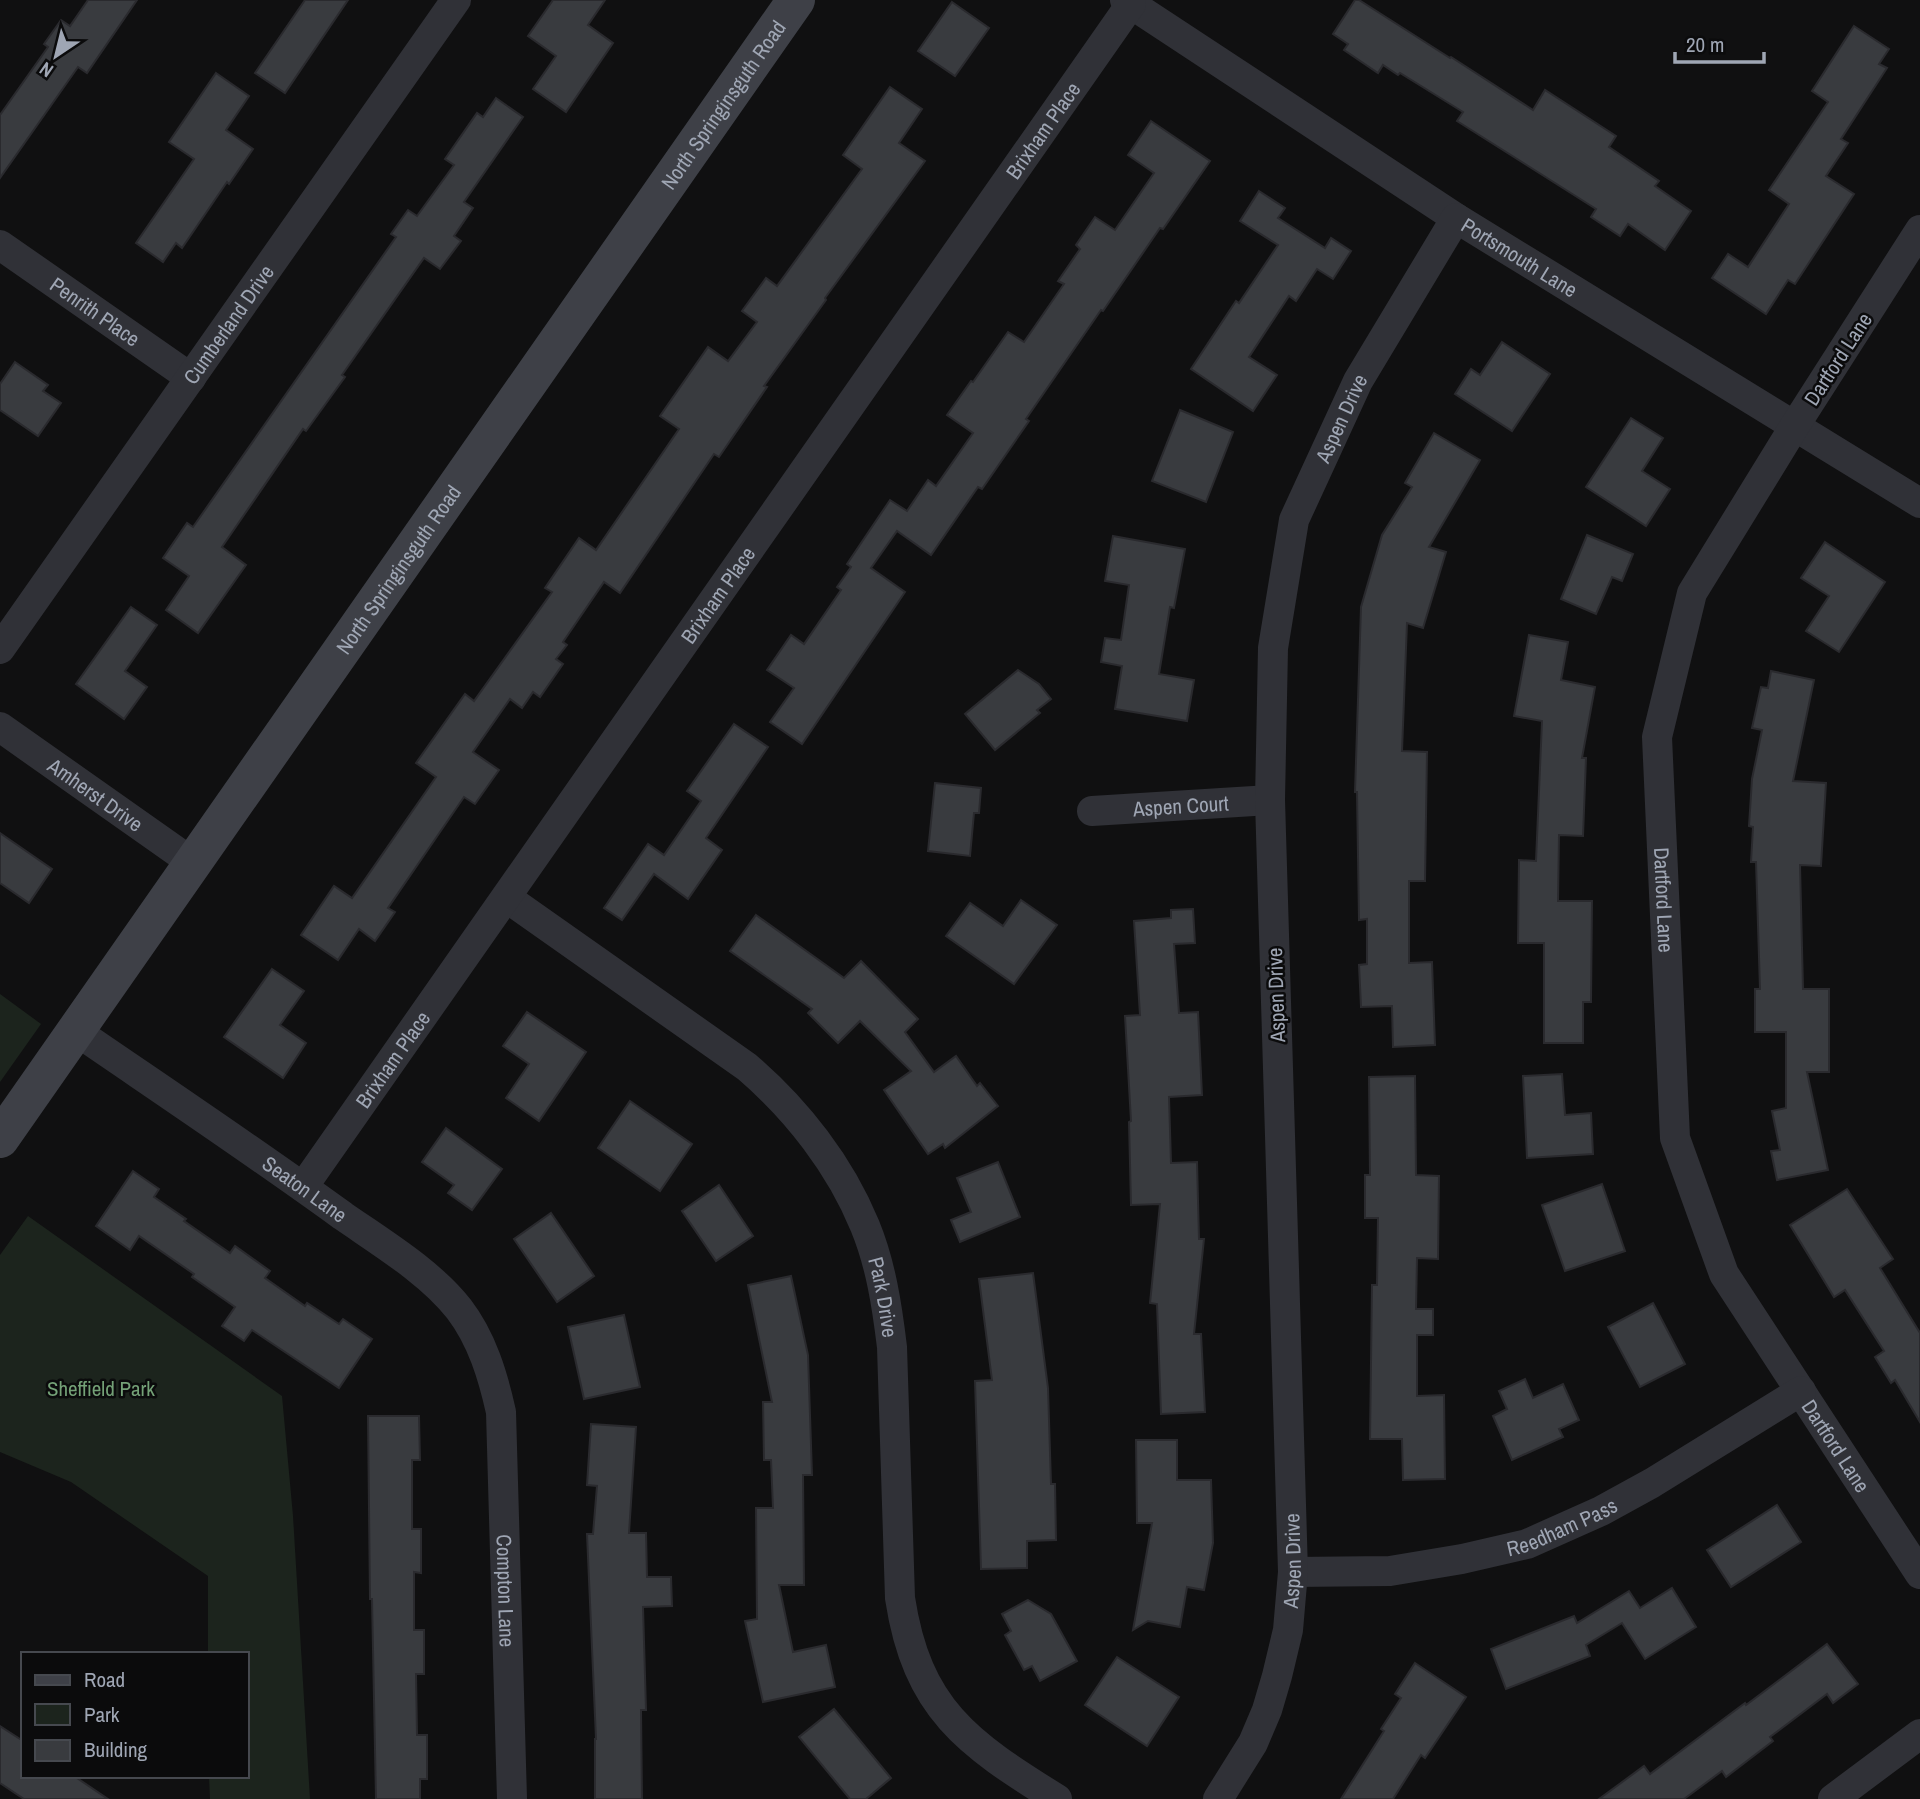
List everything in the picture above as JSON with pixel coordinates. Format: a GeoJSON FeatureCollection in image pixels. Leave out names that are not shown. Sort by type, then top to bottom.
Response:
{"type":"FeatureCollection","features":[{"type":"Feature","properties":{"kind":"street","name":"Cumberland Drive"},"geometry":{"type":"LineString","coordinates":[[0,649],[456,0]]}},
{"type":"Feature","properties":{"kind":"street","name":"North Springinsguth Road"},"geometry":{"type":"LineString","coordinates":[[0,1139],[796,0]]}},
{"type":"Feature","properties":{"kind":"street","name":"Portsmouth Lane"},"geometry":{"type":"LineString","coordinates":[[1128,2],[1456,218],[1920,503]]}},
{"type":"Feature","properties":{"kind":"street","name":"Brixham Place"},"geometry":{"type":"LineString","coordinates":[[303,1187],[507,898],[1128,2]]}},
{"type":"Feature","properties":{"kind":"street","name":"Aspen Drive"},"geometry":{"type":"LineString","coordinates":[[1218,1799],[1253,1743],[1267,1710],[1288,1630],[1293,1572],[1270,800],[1273,648],[1294,520],[1358,381],[1456,218]]}},
{"type":"Feature","properties":{"kind":"street","name":"Dartford Lane"},"geometry":{"type":"LineString","coordinates":[[1920,230],[1692,593],[1657,737],[1675,1138],[1724,1274],[1920,1574]]}},
{"type":"Feature","properties":{"kind":"street","name":"Penrith Place"},"geometry":{"type":"LineString","coordinates":[[0,245],[191,377]]}},
{"type":"Feature","properties":{"kind":"street","name":"Amherst Drive"},"geometry":{"type":"LineString","coordinates":[[0,727],[193,863]]}},
{"type":"Feature","properties":{"kind":"street","name":"Aspen Court"},"geometry":{"type":"LineString","coordinates":[[1092,811],[1270,800]]}},
{"type":"Feature","properties":{"kind":"street","name":"Park Drive"},"geometry":{"type":"LineString","coordinates":[[507,898],[747,1067],[792,1111],[833,1166],[866,1228],[888,1310],[892,1347],[900,1598],[913,1655],[933,1696],[969,1738],[1056,1799]]}},
{"type":"Feature","properties":{"kind":"street","name":"Seaton Lane"},"geometry":{"type":"LineString","coordinates":[[76,1031],[303,1187],[436,1284],[459,1310],[476,1336],[494,1382]]}},
{"type":"Feature","properties":{"kind":"street","name":"Compton Lane"},"geometry":{"type":"LineString","coordinates":[[494,1382],[500,1412],[512,1799]]}},
{"type":"Feature","properties":{"kind":"street","name":"Reedham Pass"},"geometry":{"type":"LineString","coordinates":[[1293,1572],[1390,1571],[1462,1559],[1527,1544],[1601,1511],[1652,1483],[1801,1391]]}},
{"type":"Feature","properties":{"kind":"street"},"geometry":{"type":"LineString","coordinates":[[1833,1799],[1920,1734]]}},
{"type":"Feature","properties":{"kind":"green space"},"geometry":{"type":"Polygon","coordinates":[[[0,994],[41,1024],[0,1082],[0,994]]]}},
{"type":"Feature","properties":{"kind":"green space","name":"Sheffield Park"},"geometry":{"type":"Polygon","coordinates":[[[28,1216],[282,1396],[293,1516],[310,1799],[210,1799],[209,1778],[248,1778],[248,1652],[208,1652],[208,1576],[71,1482],[0,1452],[0,1255],[28,1216]]]}},
{"type":"Feature","properties":{"kind":"building"},"geometry":{"type":"Polygon","coordinates":[[[88,0],[137,0],[87,73],[78,67],[0,178],[0,115],[48,47],[44,44],[61,20],[70,26],[88,0]]]}},
{"type":"Feature","properties":{"kind":"building"},"geometry":{"type":"Polygon","coordinates":[[[305,0],[348,0],[285,93],[255,73],[305,0]]]}},
{"type":"Feature","properties":{"kind":"building"},"geometry":{"type":"Polygon","coordinates":[[[553,0],[605,0],[588,25],[613,43],[566,112],[533,89],[556,56],[528,36],[553,0]]]}},
{"type":"Feature","properties":{"kind":"building"},"geometry":{"type":"Polygon","coordinates":[[[1355,0],[1359,0],[1533,110],[1545,90],[1616,136],[1609,147],[1659,181],[1655,186],[1691,211],[1665,250],[1628,224],[1620,236],[1591,217],[1596,209],[1457,121],[1463,112],[1400,73],[1398,75],[1383,65],[1378,73],[1344,50],[1348,44],[1333,34],[1355,0]]]}},
{"type":"Feature","properties":{"kind":"building"},"geometry":{"type":"Polygon","coordinates":[[[952,2],[989,28],[955,76],[918,51],[952,2]]]}},
{"type":"Feature","properties":{"kind":"building"},"geometry":{"type":"Polygon","coordinates":[[[1854,26],[1889,49],[1879,64],[1887,68],[1841,139],[1848,143],[1826,176],[1854,194],[1795,284],[1788,280],[1766,314],[1712,278],[1728,254],[1748,267],[1789,204],[1769,190],[1828,102],[1812,91],[1854,26]]]}},
{"type":"Feature","properties":{"kind":"building"},"geometry":{"type":"Polygon","coordinates":[[[216,73],[249,96],[226,130],[253,149],[182,248],[176,243],[163,262],[136,243],[194,159],[169,142],[216,73]]]}},
{"type":"Feature","properties":{"kind":"building"},"geometry":{"type":"Polygon","coordinates":[[[890,87],[922,109],[899,143],[925,161],[825,298],[719,457],[714,454],[620,593],[604,582],[563,642],[567,645],[556,659],[563,664],[540,697],[533,692],[522,708],[510,699],[473,752],[499,770],[475,804],[464,797],[388,908],[395,912],[375,941],[359,929],[338,960],[301,935],[334,886],[352,898],[436,777],[416,763],[465,694],[474,701],[552,592],[545,588],[579,538],[596,550],[679,429],[660,416],[708,347],[728,361],[757,322],[742,311],[766,278],[777,286],[862,169],[843,155],[890,87]]]}},
{"type":"Feature","properties":{"kind":"building"},"geometry":{"type":"Polygon","coordinates":[[[496,98],[523,117],[464,202],[473,208],[454,236],[461,241],[440,269],[424,258],[342,375],[345,377],[306,431],[303,429],[222,547],[246,565],[198,633],[166,610],[189,576],[163,558],[187,523],[193,527],[396,237],[391,234],[408,210],[417,216],[454,165],[445,159],[477,113],[483,117],[496,98]]]}},
{"type":"Feature","properties":{"kind":"building"},"geometry":{"type":"Polygon","coordinates":[[[1151,121],[1210,161],[1163,229],[1160,228],[1103,311],[1101,310],[1026,419],[1029,421],[982,489],[978,487],[931,555],[897,531],[871,568],[905,592],[802,744],[770,722],[794,688],[767,670],[791,635],[804,644],[841,590],[837,587],[851,567],[847,564],[890,500],[907,511],[928,480],[936,486],[973,433],[947,415],[1008,332],[1024,342],[1064,284],[1058,281],[1080,249],[1076,245],[1095,217],[1115,230],[1154,173],[1128,155],[1151,121]]]}},
{"type":"Feature","properties":{"kind":"building"},"geometry":{"type":"Polygon","coordinates":[[[1259,191],[1285,208],[1278,218],[1325,248],[1331,238],[1351,251],[1333,279],[1317,269],[1296,301],[1289,296],[1249,357],[1277,375],[1253,411],[1191,369],[1236,301],[1239,303],[1278,245],[1240,221],[1259,191]]]}},
{"type":"Feature","properties":{"kind":"building"},"geometry":{"type":"Polygon","coordinates":[[[1502,342],[1550,374],[1512,431],[1455,394],[1471,369],[1480,375],[1502,342]]]}},
{"type":"Feature","properties":{"kind":"building"},"geometry":{"type":"Polygon","coordinates":[[[15,362],[48,385],[43,391],[61,403],[38,436],[0,410],[0,384],[15,362]]]}},
{"type":"Feature","properties":{"kind":"building"},"geometry":{"type":"Polygon","coordinates":[[[1180,410],[1233,432],[1206,502],[1152,481],[1180,410]]]}},
{"type":"Feature","properties":{"kind":"building"},"geometry":{"type":"Polygon","coordinates":[[[1631,418],[1663,438],[1642,471],[1670,489],[1646,526],[1586,487],[1631,418]]]}},
{"type":"Feature","properties":{"kind":"building"},"geometry":{"type":"Polygon","coordinates":[[[1434,433],[1480,460],[1429,547],[1446,552],[1423,628],[1407,623],[1402,751],[1427,752],[1425,881],[1409,881],[1409,963],[1432,962],[1435,1045],[1393,1047],[1392,1006],[1361,1007],[1359,965],[1367,964],[1367,919],[1359,920],[1355,792],[1361,607],[1382,535],[1412,487],[1405,483],[1434,433]]]}},
{"type":"Feature","properties":{"kind":"building"},"geometry":{"type":"Polygon","coordinates":[[[1587,535],[1633,554],[1622,581],[1612,577],[1596,614],[1561,599],[1587,535]]]}},
{"type":"Feature","properties":{"kind":"building"},"geometry":{"type":"Polygon","coordinates":[[[1113,536],[1185,549],[1174,608],[1170,607],[1159,674],[1194,680],[1187,721],[1115,709],[1122,666],[1101,662],[1105,638],[1121,640],[1129,585],[1105,581],[1113,536]]]}},
{"type":"Feature","properties":{"kind":"building"},"geometry":{"type":"Polygon","coordinates":[[[1825,542],[1885,582],[1839,652],[1806,631],[1829,596],[1801,578],[1825,542]]]}},
{"type":"Feature","properties":{"kind":"building"},"geometry":{"type":"Polygon","coordinates":[[[131,607],[157,625],[125,671],[147,687],[124,719],[76,684],[131,607]]]}},
{"type":"Feature","properties":{"kind":"building"},"geometry":{"type":"Polygon","coordinates":[[[1529,635],[1568,642],[1561,680],[1595,687],[1582,758],[1586,758],[1583,836],[1559,835],[1558,901],[1592,901],[1591,1002],[1583,1002],[1583,1043],[1544,1043],[1544,943],[1518,943],[1519,860],[1536,861],[1542,721],[1514,716],[1529,635]]]}},
{"type":"Feature","properties":{"kind":"building"},"geometry":{"type":"Polygon","coordinates":[[[1018,670],[1039,684],[1051,699],[1037,710],[1040,713],[995,750],[965,714],[1018,670]]]}},
{"type":"Feature","properties":{"kind":"building"},"geometry":{"type":"Polygon","coordinates":[[[1771,671],[1814,680],[1793,781],[1826,783],[1821,866],[1800,865],[1803,989],[1829,989],[1829,1072],[1807,1072],[1828,1170],[1777,1180],[1771,1151],[1780,1150],[1772,1111],[1786,1108],[1786,1032],[1755,1032],[1755,989],[1760,989],[1756,862],[1751,862],[1753,827],[1749,826],[1752,779],[1762,730],[1752,728],[1761,687],[1768,688],[1771,671]]]}},
{"type":"Feature","properties":{"kind":"building"},"geometry":{"type":"Polygon","coordinates":[[[734,724],[768,747],[706,838],[722,850],[688,899],[654,874],[622,920],[604,908],[648,844],[664,855],[701,801],[687,791],[734,724]]]}},
{"type":"Feature","properties":{"kind":"building"},"geometry":{"type":"Polygon","coordinates":[[[935,783],[981,788],[979,813],[974,813],[970,856],[928,851],[935,783]]]}},
{"type":"Feature","properties":{"kind":"building"},"geometry":{"type":"Polygon","coordinates":[[[0,833],[52,869],[29,903],[0,883],[0,833]]]}},
{"type":"Feature","properties":{"kind":"building"},"geometry":{"type":"Polygon","coordinates":[[[1021,900],[1057,925],[1014,984],[946,936],[970,903],[1003,926],[1021,900]]]}},
{"type":"Feature","properties":{"kind":"building"},"geometry":{"type":"Polygon","coordinates":[[[1193,909],[1195,943],[1174,944],[1179,1013],[1198,1012],[1202,1095],[1169,1097],[1171,1163],[1197,1162],[1199,1239],[1204,1239],[1194,1334],[1201,1334],[1205,1412],[1161,1414],[1157,1304],[1150,1303],[1160,1204],[1131,1205],[1131,1121],[1125,1016],[1140,1015],[1134,921],[1171,918],[1171,910],[1193,909]]]}},
{"type":"Feature","properties":{"kind":"building"},"geometry":{"type":"Polygon","coordinates":[[[756,915],[844,978],[861,961],[918,1019],[905,1032],[934,1072],[956,1056],[977,1086],[980,1083],[998,1106],[945,1148],[943,1144],[928,1154],[884,1090],[911,1071],[860,1021],[838,1043],[808,1013],[812,1009],[730,951],[756,915]]]}},
{"type":"Feature","properties":{"kind":"building"},"geometry":{"type":"Polygon","coordinates":[[[272,969],[304,991],[280,1025],[306,1043],[283,1078],[224,1037],[272,969]]]}},
{"type":"Feature","properties":{"kind":"building"},"geometry":{"type":"Polygon","coordinates":[[[527,1012],[586,1052],[539,1121],[506,1098],[529,1064],[503,1046],[527,1012]]]}},
{"type":"Feature","properties":{"kind":"building"},"geometry":{"type":"Polygon","coordinates":[[[1562,1074],[1565,1115],[1591,1113],[1593,1154],[1527,1158],[1523,1076],[1562,1074]]]}},
{"type":"Feature","properties":{"kind":"building"},"geometry":{"type":"Polygon","coordinates":[[[1415,1076],[1416,1175],[1439,1176],[1438,1259],[1417,1258],[1416,1309],[1433,1309],[1433,1335],[1417,1335],[1417,1396],[1444,1395],[1445,1479],[1403,1480],[1402,1439],[1370,1439],[1372,1285],[1377,1285],[1378,1218],[1365,1218],[1365,1175],[1370,1175],[1369,1077],[1415,1076]]]}},
{"type":"Feature","properties":{"kind":"building"},"geometry":{"type":"Polygon","coordinates":[[[630,1101],[692,1144],[660,1191],[598,1148],[630,1101]]]}},
{"type":"Feature","properties":{"kind":"building"},"geometry":{"type":"Polygon","coordinates":[[[446,1128],[502,1169],[472,1210],[448,1193],[454,1185],[422,1162],[446,1128]]]}},
{"type":"Feature","properties":{"kind":"building"},"geometry":{"type":"Polygon","coordinates":[[[998,1162],[1020,1217],[960,1242],[951,1220],[971,1212],[957,1178],[998,1162]]]}},
{"type":"Feature","properties":{"kind":"building"},"geometry":{"type":"Polygon","coordinates":[[[133,1171],[159,1189],[154,1197],[186,1219],[184,1221],[230,1253],[235,1246],[270,1271],[265,1278],[305,1306],[307,1303],[339,1324],[343,1319],[372,1339],[339,1388],[252,1330],[244,1341],[222,1326],[235,1307],[192,1277],[194,1274],[139,1236],[130,1250],[96,1226],[133,1171]]]}},
{"type":"Feature","properties":{"kind":"building"},"geometry":{"type":"Polygon","coordinates":[[[1602,1184],[1625,1251],[1565,1271],[1542,1205],[1602,1184]]]}},
{"type":"Feature","properties":{"kind":"building"},"geometry":{"type":"Polygon","coordinates":[[[719,1185],[753,1236],[716,1261],[682,1211],[719,1185]]]}},
{"type":"Feature","properties":{"kind":"building"},"geometry":{"type":"Polygon","coordinates":[[[1847,1189],[1893,1259],[1880,1268],[1920,1333],[1920,1422],[1895,1380],[1891,1383],[1875,1357],[1884,1351],[1845,1290],[1834,1297],[1790,1225],[1847,1189]]]}},
{"type":"Feature","properties":{"kind":"building"},"geometry":{"type":"Polygon","coordinates":[[[551,1213],[594,1276],[557,1302],[514,1239],[551,1213]]]}},
{"type":"Feature","properties":{"kind":"building"},"geometry":{"type":"Polygon","coordinates":[[[1033,1273],[1048,1388],[1056,1540],[1027,1541],[1027,1568],[981,1569],[975,1381],[992,1380],[979,1279],[1033,1273]]]}},
{"type":"Feature","properties":{"kind":"building"},"geometry":{"type":"Polygon","coordinates":[[[791,1276],[808,1355],[812,1475],[803,1475],[804,1585],[779,1585],[793,1652],[826,1645],[835,1687],[763,1702],[745,1621],[757,1619],[756,1508],[773,1508],[771,1460],[764,1460],[763,1402],[772,1402],[748,1285],[791,1276]]]}},
{"type":"Feature","properties":{"kind":"building"},"geometry":{"type":"Polygon","coordinates":[[[1653,1303],[1685,1364],[1640,1387],[1608,1327],[1653,1303]]]}},
{"type":"Feature","properties":{"kind":"building"},"geometry":{"type":"Polygon","coordinates":[[[624,1315],[640,1387],[584,1399],[568,1327],[624,1315]]]}},
{"type":"Feature","properties":{"kind":"building"},"geometry":{"type":"Polygon","coordinates":[[[1525,1379],[1533,1398],[1563,1384],[1579,1420],[1559,1429],[1563,1437],[1512,1460],[1493,1416],[1507,1409],[1499,1391],[1525,1379]]]}},
{"type":"Feature","properties":{"kind":"building"},"geometry":{"type":"Polygon","coordinates":[[[368,1416],[419,1416],[420,1460],[412,1460],[412,1529],[421,1529],[421,1573],[414,1572],[414,1630],[424,1630],[424,1674],[416,1674],[417,1735],[427,1735],[427,1779],[420,1779],[420,1799],[376,1799],[368,1416]]]}},
{"type":"Feature","properties":{"kind":"building"},"geometry":{"type":"Polygon","coordinates":[[[591,1424],[636,1427],[629,1533],[646,1533],[647,1577],[671,1577],[672,1606],[643,1607],[646,1710],[641,1710],[642,1799],[595,1799],[596,1739],[587,1534],[593,1534],[597,1486],[587,1485],[591,1424]]]}},
{"type":"Feature","properties":{"kind":"building"},"geometry":{"type":"Polygon","coordinates":[[[1136,1440],[1177,1440],[1177,1480],[1211,1480],[1213,1543],[1204,1590],[1187,1587],[1180,1627],[1148,1621],[1133,1630],[1152,1523],[1137,1523],[1136,1440]]]}},
{"type":"Feature","properties":{"kind":"building"},"geometry":{"type":"Polygon","coordinates":[[[1777,1505],[1801,1542],[1731,1587],[1707,1550],[1777,1505]]]}},
{"type":"Feature","properties":{"kind":"building"},"geometry":{"type":"Polygon","coordinates":[[[1672,1588],[1696,1627],[1645,1659],[1622,1623],[1586,1645],[1590,1656],[1506,1689],[1491,1649],[1574,1616],[1577,1623],[1629,1591],[1640,1608],[1672,1588]]]}},
{"type":"Feature","properties":{"kind":"building"},"geometry":{"type":"Polygon","coordinates":[[[1028,1600],[1051,1614],[1077,1661],[1040,1681],[1032,1666],[1024,1670],[1005,1635],[1011,1631],[1002,1614],[1028,1600]]]}},
{"type":"Feature","properties":{"kind":"building"},"geometry":{"type":"Polygon","coordinates":[[[1827,1644],[1858,1684],[1833,1703],[1827,1694],[1770,1737],[1773,1741],[1726,1777],[1722,1771],[1684,1799],[1599,1799],[1644,1766],[1650,1774],[1827,1644]]]}},
{"type":"Feature","properties":{"kind":"building"},"geometry":{"type":"Polygon","coordinates":[[[1117,1657],[1179,1697],[1147,1746],[1085,1705],[1117,1657]]]}},
{"type":"Feature","properties":{"kind":"building"},"geometry":{"type":"Polygon","coordinates":[[[1415,1663],[1466,1697],[1425,1758],[1421,1755],[1393,1799],[1341,1799],[1384,1731],[1381,1729],[1401,1698],[1395,1694],[1415,1663]]]}},
{"type":"Feature","properties":{"kind":"building"},"geometry":{"type":"Polygon","coordinates":[[[834,1709],[891,1778],[866,1799],[850,1799],[799,1737],[834,1709]]]}},
{"type":"Feature","properties":{"kind":"building"},"geometry":{"type":"Polygon","coordinates":[[[0,1726],[21,1740],[21,1778],[77,1778],[108,1799],[24,1799],[0,1783],[0,1726]]]}}]}
